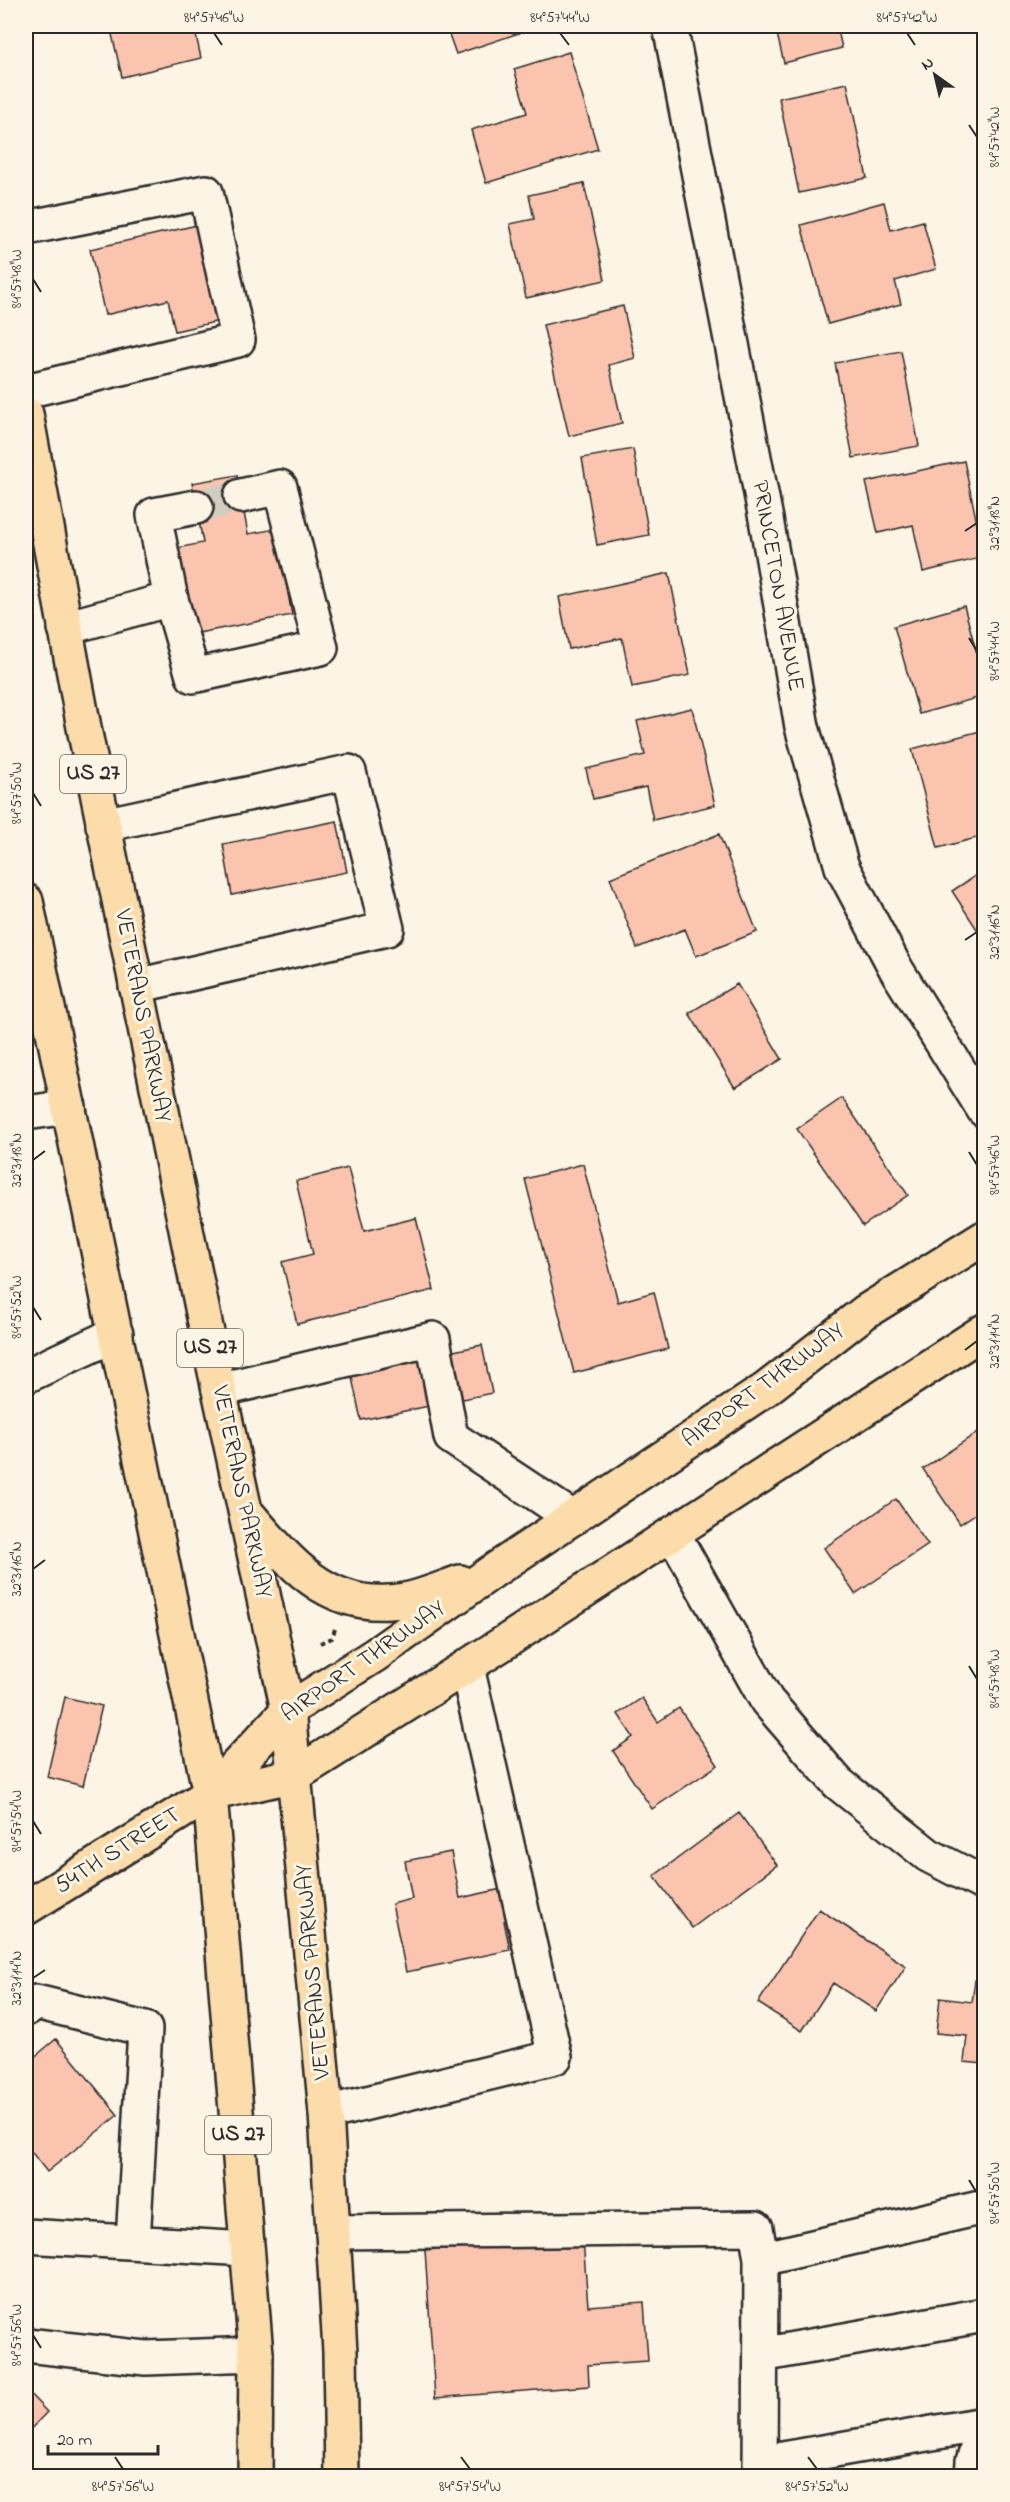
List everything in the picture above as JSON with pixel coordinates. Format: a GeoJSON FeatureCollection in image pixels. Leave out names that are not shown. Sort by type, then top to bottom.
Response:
{"type":"FeatureCollection","features":[{"type":"Feature","properties":{"kind":"main road","name":"VETERANS PARKWAY"},"geometry":{"type":"LineString","coordinates":[[26,414],[29,449],[103,825],[219,1390],[288,1710],[326,2113],[340,2352],[342,2476]]}},
{"type":"Feature","properties":{"kind":"main road","name":"US 27"},"geometry":{"type":"LineString","coordinates":[[26,901],[210,1794],[256,2354],[255,2476]]}},
{"type":"Feature","properties":{"kind":"main road","name":"AIRPORT THRUWAY"},"geometry":{"type":"LineString","coordinates":[[210,1794],[288,1710],[375,1655],[493,1571],[766,1389],[866,1312],[984,1238]]}},
{"type":"Feature","properties":{"kind":"main road"},"geometry":{"type":"LineString","coordinates":[[210,1794],[295,1775],[467,1667],[984,1331]]}},
{"type":"Feature","properties":{"kind":"main road"},"geometry":{"type":"LineString","coordinates":[[244,1509],[301,1573],[340,1596],[364,1601],[388,1602],[413,1598],[493,1571]]}},
{"type":"Feature","properties":{"kind":"main road","name":"54TH STREET"},"geometry":{"type":"LineString","coordinates":[[26,1908],[210,1794]]}},
{"type":"Feature","properties":{"kind":"street","name":"PRINCETON AVENUE"},"geometry":{"type":"LineString","coordinates":[[670,26],[766,519],[802,727],[842,867],[896,969],[984,1110]]}},
{"type":"Feature","properties":{"kind":"street"},"geometry":{"type":"LineString","coordinates":[[26,228],[206,192],[238,340],[26,391]]}},
{"type":"Feature","properties":{"kind":"street"},"geometry":{"type":"LineString","coordinates":[[196,507],[154,515],[171,599],[193,676],[321,648],[280,487],[241,496]]}},
{"type":"Feature","properties":{"kind":"street"},"geometry":{"type":"LineString","coordinates":[[65,628],[171,599]]}},
{"type":"Feature","properties":{"kind":"street"},"geometry":{"type":"LineString","coordinates":[[103,825],[349,772],[387,929],[136,986]]}},
{"type":"Feature","properties":{"kind":"street"},"geometry":{"type":"LineString","coordinates":[[26,1113],[69,1107]]}},
{"type":"Feature","properties":{"kind":"street"},"geometry":{"type":"LineString","coordinates":[[26,1376],[116,1334]]}},
{"type":"Feature","properties":{"kind":"street"},"geometry":{"type":"LineString","coordinates":[[219,1390],[433,1339],[451,1437],[573,1518]]}},
{"type":"Feature","properties":{"kind":"street"},"geometry":{"type":"LineString","coordinates":[[673,1534],[767,1701],[838,1783],[928,1855],[984,1884]]}},
{"type":"Feature","properties":{"kind":"street"},"geometry":{"type":"LineString","coordinates":[[326,2113],[555,2057],[467,1667]]}},
{"type":"Feature","properties":{"kind":"street"},"geometry":{"type":"LineString","coordinates":[[26,2009],[36,2002],[145,2029],[133,2242]]}},
{"type":"Feature","properties":{"kind":"street"},"geometry":{"type":"LineString","coordinates":[[761,2259],[984,2207]]}},
{"type":"Feature","properties":{"kind":"street"},"geometry":{"type":"LineString","coordinates":[[333,2232],[756,2228],[761,2259],[760,2470],[984,2425],[973,2461],[972,2476]]}},
{"type":"Feature","properties":{"kind":"street"},"geometry":{"type":"LineString","coordinates":[[26,2236],[247,2249]]}},
{"type":"Feature","properties":{"kind":"street"},"geometry":{"type":"LineString","coordinates":[[761,2355],[984,2315]]}},
{"type":"Feature","properties":{"kind":"street"},"geometry":{"type":"LineString","coordinates":[[26,2345],[146,2358],[256,2354]]}},
{"type":"Feature","properties":{"kind":"building"},"geometry":{"type":"Polygon","coordinates":[[[110,26],[194,26],[201,58],[122,77],[110,26]]]}},
{"type":"Feature","properties":{"kind":"building"},"geometry":{"type":"Polygon","coordinates":[[[446,26],[540,26],[456,54],[446,26]]]}},
{"type":"Feature","properties":{"kind":"building"},"geometry":{"type":"Polygon","coordinates":[[[775,26],[837,26],[842,48],[784,63],[775,26]]]}},
{"type":"Feature","properties":{"kind":"building"},"geometry":{"type":"Polygon","coordinates":[[[569,52],[598,149],[486,183],[471,130],[527,113],[514,69],[569,52]]]}},
{"type":"Feature","properties":{"kind":"building"},"geometry":{"type":"Polygon","coordinates":[[[847,83],[867,178],[799,193],[779,98],[847,83]]]}},
{"type":"Feature","properties":{"kind":"building"},"geometry":{"type":"Polygon","coordinates":[[[584,183],[605,280],[526,298],[510,224],[534,219],[529,195],[584,183]]]}},
{"type":"Feature","properties":{"kind":"building"},"geometry":{"type":"Polygon","coordinates":[[[884,202],[891,230],[923,221],[936,269],[895,281],[901,304],[828,324],[801,225],[884,202]]]}},
{"type":"Feature","properties":{"kind":"building"},"geometry":{"type":"Polygon","coordinates":[[[202,224],[224,320],[175,331],[168,300],[105,315],[90,249],[202,224]]]}},
{"type":"Feature","properties":{"kind":"building"},"geometry":{"type":"Polygon","coordinates":[[[623,306],[635,358],[609,365],[622,423],[569,436],[543,325],[623,306]]]}},
{"type":"Feature","properties":{"kind":"building"},"geometry":{"type":"Polygon","coordinates":[[[901,351],[919,446],[853,458],[835,363],[901,351]]]}},
{"type":"Feature","properties":{"kind":"building"},"geometry":{"type":"Polygon","coordinates":[[[633,449],[649,535],[597,545],[582,458],[633,449]]]}},
{"type":"Feature","properties":{"kind":"building"},"geometry":{"type":"Polygon","coordinates":[[[964,461],[984,557],[923,572],[913,525],[878,533],[866,482],[964,461]]]}},
{"type":"Feature","properties":{"kind":"building"},"geometry":{"type":"Polygon","coordinates":[[[237,475],[248,534],[276,529],[292,615],[193,634],[177,548],[203,543],[192,483],[237,475]]]}},
{"type":"Feature","properties":{"kind":"building"},"geometry":{"type":"Polygon","coordinates":[[[669,573],[690,675],[632,687],[622,638],[569,649],[559,597],[669,573]]]}},
{"type":"Feature","properties":{"kind":"building"},"geometry":{"type":"Polygon","coordinates":[[[964,606],[984,680],[984,696],[919,714],[894,626],[964,606]]]}},
{"type":"Feature","properties":{"kind":"building"},"geometry":{"type":"Polygon","coordinates":[[[692,708],[715,805],[653,820],[646,787],[593,799],[586,769],[645,755],[637,721],[692,708]]]}},
{"type":"Feature","properties":{"kind":"building"},"geometry":{"type":"Polygon","coordinates":[[[984,730],[984,788],[981,789],[984,801],[984,836],[938,848],[912,749],[984,730]]]}},
{"type":"Feature","properties":{"kind":"building"},"geometry":{"type":"Polygon","coordinates":[[[337,821],[347,872],[232,895],[223,844],[337,821]]]}},
{"type":"Feature","properties":{"kind":"building"},"geometry":{"type":"Polygon","coordinates":[[[719,834],[757,932],[696,956],[685,929],[637,948],[610,878],[719,834]]]}},
{"type":"Feature","properties":{"kind":"building"},"geometry":{"type":"Polygon","coordinates":[[[984,870],[984,940],[952,891],[984,870]]]}},
{"type":"Feature","properties":{"kind":"building"},"geometry":{"type":"Polygon","coordinates":[[[737,984],[782,1059],[735,1088],[689,1013],[737,984]]]}},
{"type":"Feature","properties":{"kind":"building"},"geometry":{"type":"Polygon","coordinates":[[[842,1098],[908,1195],[863,1226],[797,1129],[842,1098]]]}},
{"type":"Feature","properties":{"kind":"building"},"geometry":{"type":"Polygon","coordinates":[[[583,1164],[618,1302],[654,1292],[668,1349],[574,1373],[525,1179],[583,1164]]]}},
{"type":"Feature","properties":{"kind":"building"},"geometry":{"type":"Polygon","coordinates":[[[348,1168],[364,1231],[416,1218],[434,1290],[297,1324],[282,1262],[313,1254],[296,1181],[348,1168]]]}},
{"type":"Feature","properties":{"kind":"building"},"geometry":{"type":"Polygon","coordinates":[[[482,1345],[492,1393],[361,1420],[351,1373],[482,1345]]]}},
{"type":"Feature","properties":{"kind":"building"},"geometry":{"type":"Polygon","coordinates":[[[984,1428],[984,1508],[960,1524],[923,1469],[984,1428]]]}},
{"type":"Feature","properties":{"kind":"building"},"geometry":{"type":"Polygon","coordinates":[[[896,1499],[928,1545],[855,1594],[824,1548],[896,1499]]]}},
{"type":"Feature","properties":{"kind":"building"},"geometry":{"type":"Polygon","coordinates":[[[65,1697],[102,1706],[83,1786],[47,1777],[65,1697]]]}},
{"type":"Feature","properties":{"kind":"building"},"geometry":{"type":"Polygon","coordinates":[[[642,1698],[658,1722],[679,1708],[718,1765],[652,1809],[613,1751],[633,1737],[618,1714],[642,1698]]]}},
{"type":"Feature","properties":{"kind":"building"},"geometry":{"type":"Polygon","coordinates":[[[739,1813],[777,1865],[692,1928],[654,1876],[739,1813]]]}},
{"type":"Feature","properties":{"kind":"building"},"geometry":{"type":"Polygon","coordinates":[[[451,1852],[460,1898],[511,1887],[518,1918],[504,1921],[510,1950],[406,1972],[392,1904],[412,1899],[405,1861],[451,1852]]]}},
{"type":"Feature","properties":{"kind":"building"},"geometry":{"type":"Polygon","coordinates":[[[819,1909],[906,1966],[876,2011],[833,1983],[802,2031],[758,2003],[819,1909]]]}},
{"type":"Feature","properties":{"kind":"building"},"geometry":{"type":"Polygon","coordinates":[[[975,1980],[984,1981],[984,2064],[964,2062],[967,2036],[936,2033],[940,1998],[972,2002],[975,1980]]]}},
{"type":"Feature","properties":{"kind":"building"},"geometry":{"type":"Polygon","coordinates":[[[56,2039],[118,2115],[47,2172],[26,2145],[26,2055],[28,2053],[32,2059],[56,2039]]]}},
{"type":"Feature","properties":{"kind":"building"},"geometry":{"type":"Polygon","coordinates":[[[583,2239],[588,2306],[644,2302],[648,2361],[588,2365],[589,2386],[435,2398],[425,2250],[583,2239]]]}},
{"type":"Feature","properties":{"kind":"building"},"geometry":{"type":"Polygon","coordinates":[[[26,2390],[47,2412],[26,2434],[26,2390]]]}},
{"type":"Feature","properties":{"kind":"tunnel"},"geometry":{"type":"LineString","coordinates":[[196,507],[241,496]]}}]}
